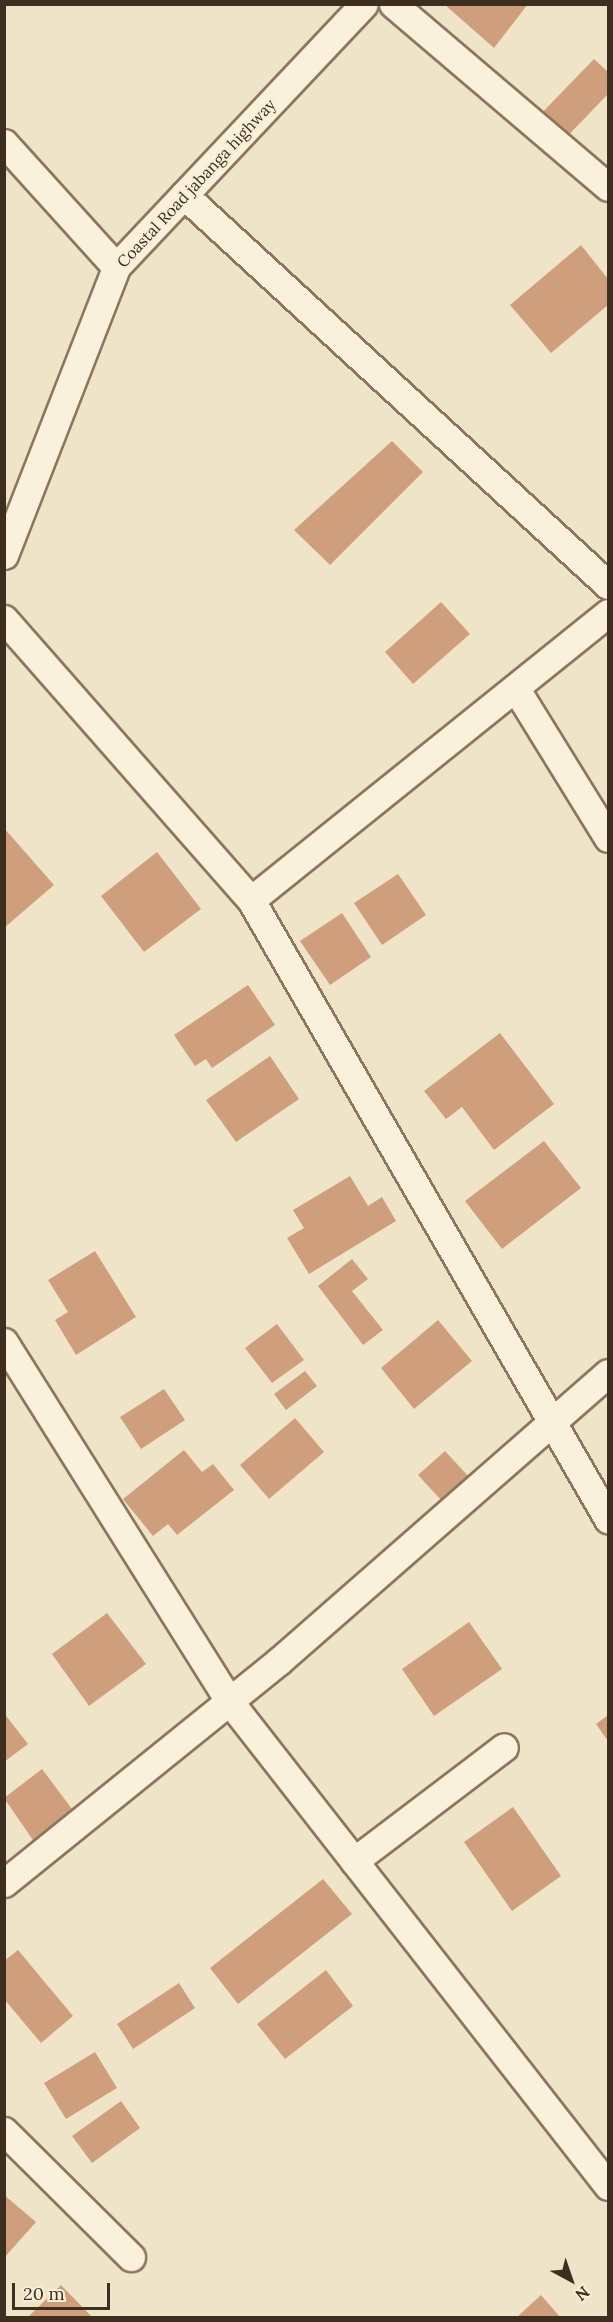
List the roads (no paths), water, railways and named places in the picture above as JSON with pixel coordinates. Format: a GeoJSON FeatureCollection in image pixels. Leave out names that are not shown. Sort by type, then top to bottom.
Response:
{"type":"FeatureCollection","features":[{"type":"Feature","properties":{"kind":"street","name":"Coastal Road jabanga highway"},"geometry":{"type":"LineString","coordinates":[[4,555],[116,267],[364,4]]}},
{"type":"Feature","properties":{"kind":"street"},"geometry":{"type":"LineString","coordinates":[[393,4],[609,187]]}},
{"type":"Feature","properties":{"kind":"street"},"geometry":{"type":"LineString","coordinates":[[4,143],[116,267]]}},
{"type":"Feature","properties":{"kind":"street"},"geometry":{"type":"LineString","coordinates":[[184,195],[609,585]]}},
{"type":"Feature","properties":{"kind":"street"},"geometry":{"type":"LineString","coordinates":[[251,900],[609,613]]}},
{"type":"Feature","properties":{"kind":"street"},"geometry":{"type":"LineString","coordinates":[[4,620],[251,900],[609,1519]]}},
{"type":"Feature","properties":{"kind":"street"},"geometry":{"type":"LineString","coordinates":[[516,689],[609,838]]}},
{"type":"Feature","properties":{"kind":"street"},"geometry":{"type":"LineString","coordinates":[[4,1342],[230,1702],[609,2186]]}},
{"type":"Feature","properties":{"kind":"street"},"geometry":{"type":"LineString","coordinates":[[4,1883],[230,1702],[609,1373]]}},
{"type":"Feature","properties":{"kind":"street"},"geometry":{"type":"LineString","coordinates":[[354,1861],[504,1747]]}},
{"type":"Feature","properties":{"kind":"street"},"geometry":{"type":"LineString","coordinates":[[4,2131],[131,2257]]}}]}
